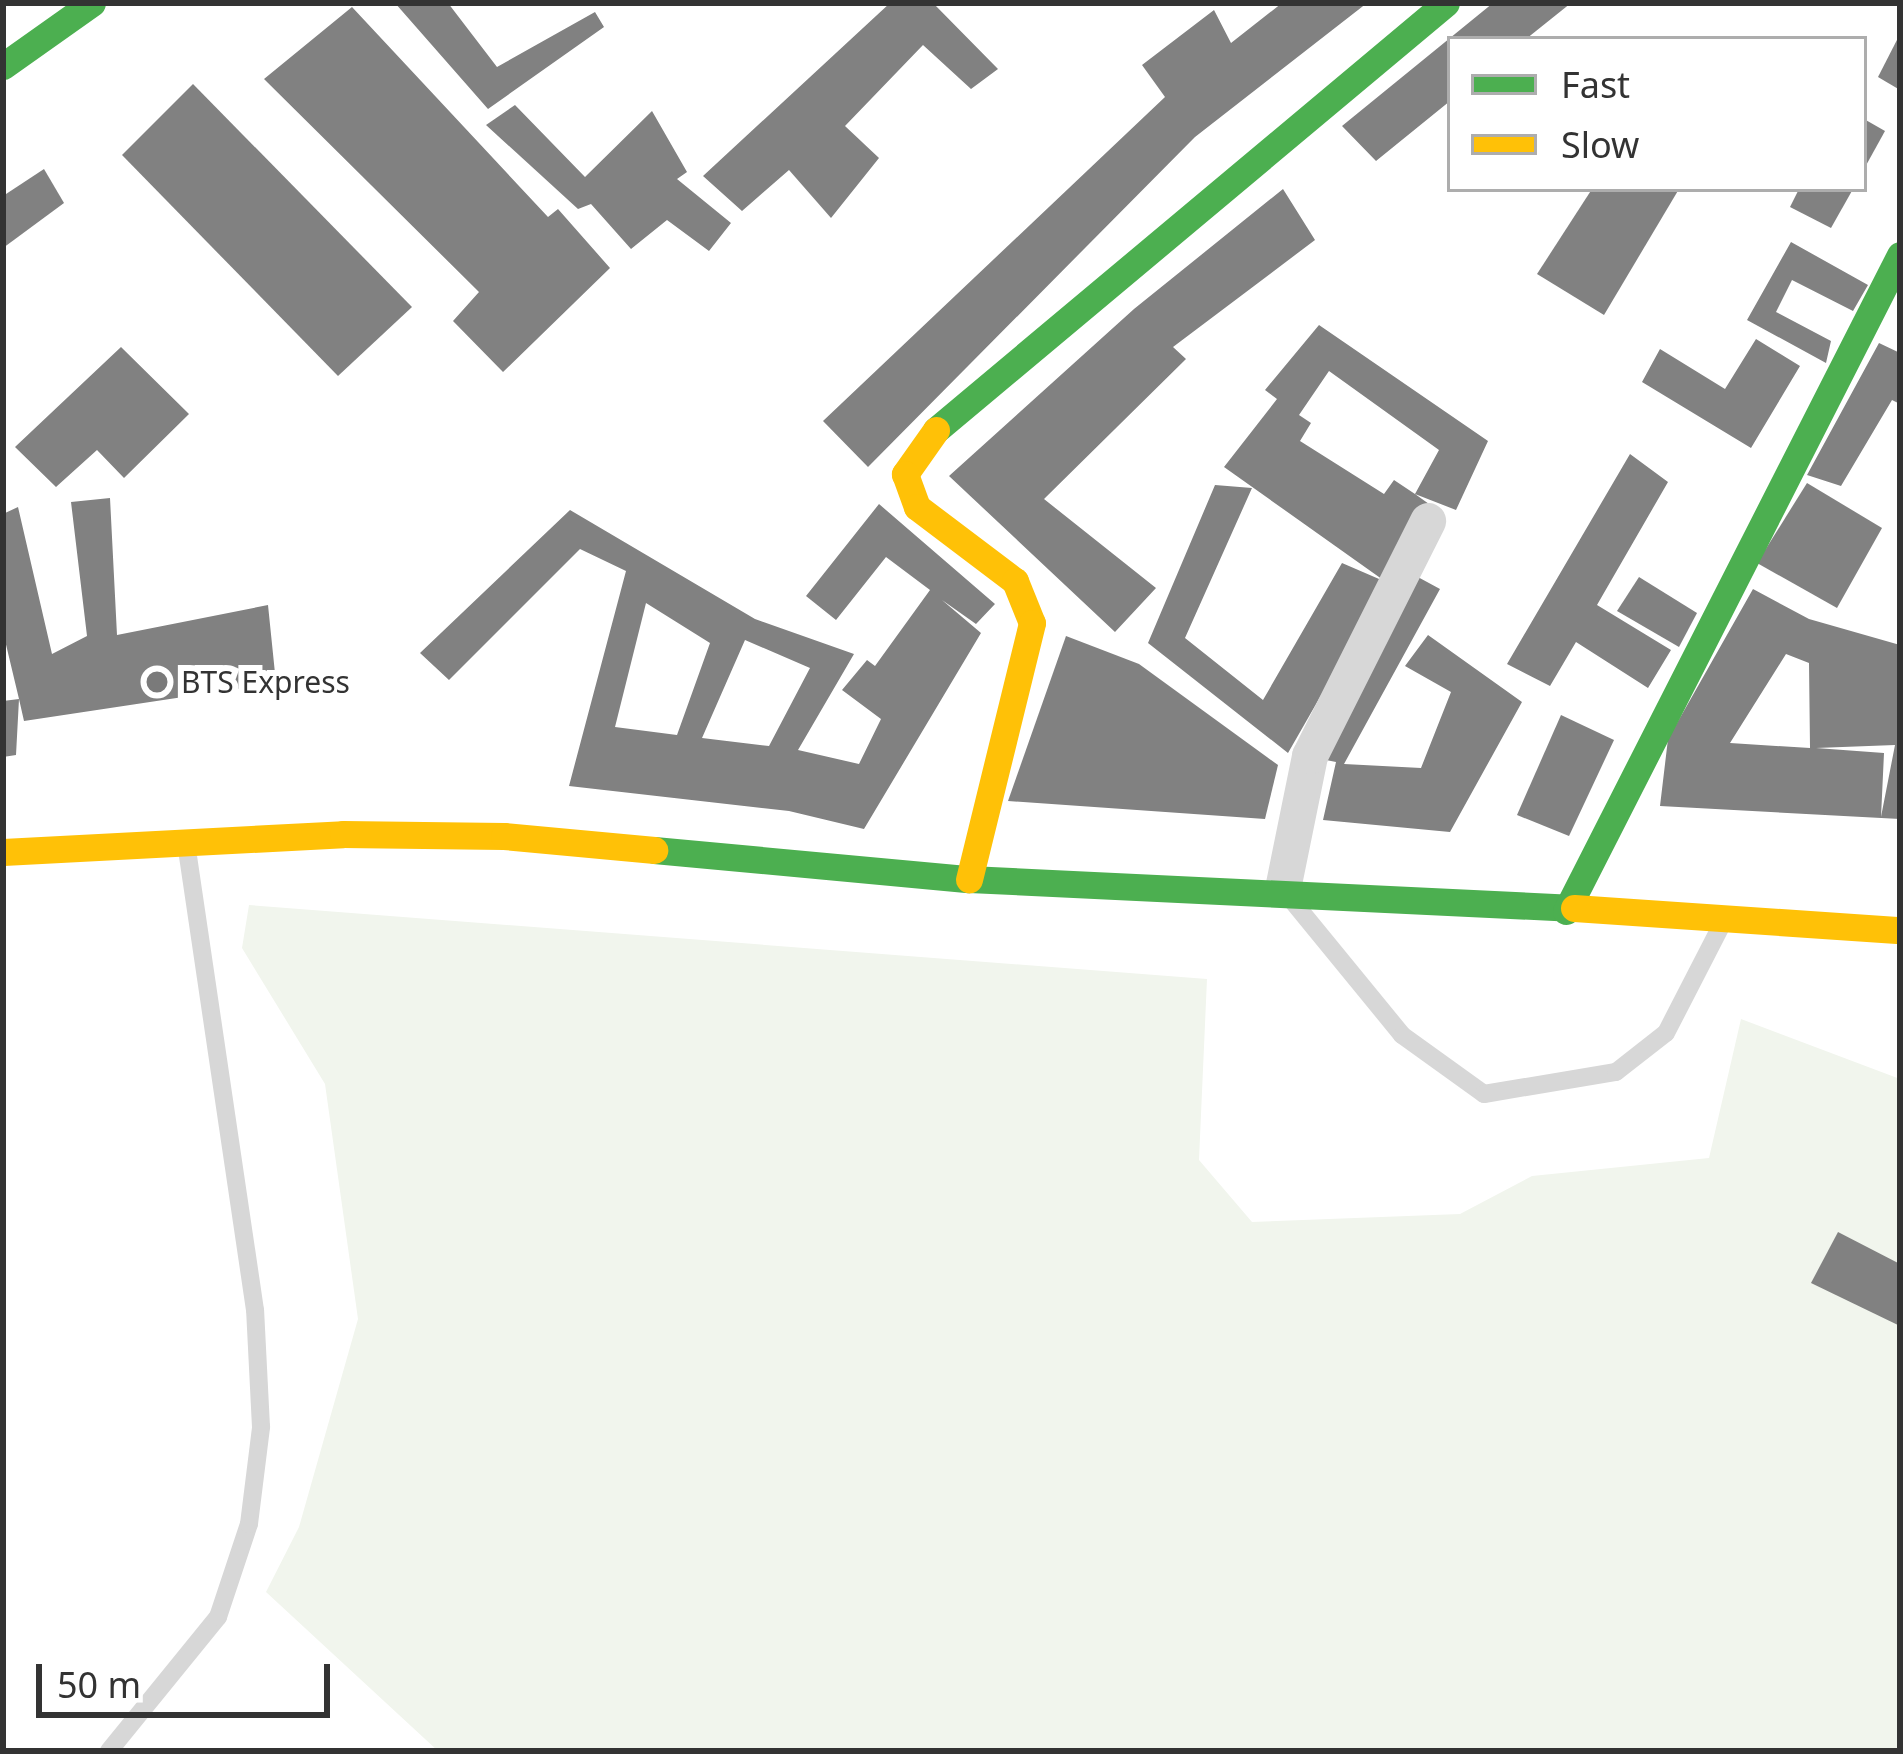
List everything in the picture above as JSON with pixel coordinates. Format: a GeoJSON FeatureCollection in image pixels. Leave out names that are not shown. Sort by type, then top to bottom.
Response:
{"type":"FeatureCollection","features":[{"type":"Feature","properties":{"kind":"street"},"geometry":{"type":"LineString","coordinates":[[3,66],[92,3]]}},
{"type":"Feature","properties":{"kind":"street"},"geometry":{"type":"LineString","coordinates":[[969,879],[1032,623],[1015,580],[917,507],[905,474],[930,435],[1446,3]]}},
{"type":"Feature","properties":{"kind":"street"},"geometry":{"type":"LineString","coordinates":[[1566,911],[1900,255]]}},
{"type":"Feature","properties":{"kind":"street"},"geometry":{"type":"LineString","coordinates":[[1283,890],[1310,756],[1427,520]]}},
{"type":"Feature","properties":{"kind":"street"},"geometry":{"type":"LineString","coordinates":[[3,853],[186,843],[504,836],[969,879],[1283,890],[1900,930]]}},
{"type":"Feature","properties":{"kind":"lane"},"geometry":{"type":"LineString","coordinates":[[109,1751],[218,1617],[249,1524],[261,1427],[255,1310],[186,843]]}},
{"type":"Feature","properties":{"kind":"lane"},"geometry":{"type":"LineString","coordinates":[[1283,890],[1402,1035],[1484,1094],[1616,1072],[1666,1033],[1725,919]]}},
{"type":"Feature","properties":{"kind":"shaded area"},"geometry":{"type":"Polygon","coordinates":[[[249,905],[1207,979],[1199,1160],[1252,1222],[1460,1214],[1532,1176],[1709,1158],[1741,1019],[1900,1079],[1900,1751],[438,1751],[266,1592],[299,1527],[358,1319],[325,1084],[242,948],[249,905]]]}},
{"type":"Feature","properties":{"kind":"building"},"geometry":{"type":"Polygon","coordinates":[[[395,3],[448,3],[497,67],[595,12],[604,27],[488,109],[395,3]]]}},
{"type":"Feature","properties":{"kind":"building"},"geometry":{"type":"Polygon","coordinates":[[[890,3],[933,3],[998,69],[971,89],[923,45],[845,126],[879,158],[831,218],[789,170],[742,211],[703,176],[890,3]]]}},
{"type":"Feature","properties":{"kind":"building"},"geometry":{"type":"Polygon","coordinates":[[[1282,3],[1367,3],[1195,137],[868,467],[823,421],[1165,97],[1142,65],[1214,10],[1231,43],[1282,3]]]}},
{"type":"Feature","properties":{"kind":"building"},"geometry":{"type":"Polygon","coordinates":[[[1493,3],[1571,3],[1530,36],[1452,36],[1493,3]]]}},
{"type":"Feature","properties":{"kind":"building"},"geometry":{"type":"Polygon","coordinates":[[[352,7],[548,217],[558,209],[610,268],[503,372],[453,321],[479,292],[264,79],[352,7]]]}},
{"type":"Feature","properties":{"kind":"building"},"geometry":{"type":"Polygon","coordinates":[[[1900,34],[1900,90],[1878,77],[1900,34]]]}},
{"type":"Feature","properties":{"kind":"building"},"geometry":{"type":"Polygon","coordinates":[[[1447,40],[1447,103],[1376,161],[1342,126],[1447,40]]]}},
{"type":"Feature","properties":{"kind":"building"},"geometry":{"type":"Polygon","coordinates":[[[193,84],[412,307],[338,376],[122,155],[193,84]]]}},
{"type":"Feature","properties":{"kind":"building"},"geometry":{"type":"Polygon","coordinates":[[[515,105],[585,177],[652,111],[687,172],[677,179],[731,223],[709,251],[667,220],[631,249],[591,204],[578,209],[486,125],[515,105]]]}},
{"type":"Feature","properties":{"kind":"building"},"geometry":{"type":"Polygon","coordinates":[[[1867,121],[1885,131],[1867,164],[1867,121]]]}},
{"type":"Feature","properties":{"kind":"building"},"geometry":{"type":"Polygon","coordinates":[[[44,169],[64,203],[3,248],[3,196],[44,169]]]}},
{"type":"Feature","properties":{"kind":"building"},"geometry":{"type":"Polygon","coordinates":[[[1283,189],[1315,240],[1173,347],[1186,359],[1044,499],[1156,588],[1115,632],[949,476],[1134,309],[1283,189]]]}},
{"type":"Feature","properties":{"kind":"building"},"geometry":{"type":"Polygon","coordinates":[[[1590,192],[1677,192],[1604,315],[1537,274],[1590,192]]]}},
{"type":"Feature","properties":{"kind":"building"},"geometry":{"type":"Polygon","coordinates":[[[1798,192],[1851,192],[1831,228],[1790,207],[1798,192]]]}},
{"type":"Feature","properties":{"kind":"building"},"geometry":{"type":"Polygon","coordinates":[[[1791,242],[1868,285],[1853,311],[1792,280],[1776,312],[1831,341],[1826,363],[1747,320],[1791,242]]]}},
{"type":"Feature","properties":{"kind":"building"},"geometry":{"type":"Polygon","coordinates":[[[1319,325],[1488,441],[1456,510],[1415,494],[1429,504],[1386,582],[1224,467],[1277,399],[1265,390],[1319,325]],[[1329,371],[1299,415],[1311,423],[1300,441],[1384,494],[1394,480],[1415,494],[1439,450],[1329,371]]]}},
{"type":"Feature","properties":{"kind":"building"},"geometry":{"type":"Polygon","coordinates":[[[1756,339],[1800,366],[1751,448],[1642,382],[1660,349],[1725,389],[1756,339]]]}},
{"type":"Feature","properties":{"kind":"building"},"geometry":{"type":"Polygon","coordinates":[[[1879,343],[1900,353],[1900,404],[1892,400],[1841,486],[1807,475],[1879,343]]]}},
{"type":"Feature","properties":{"kind":"building"},"geometry":{"type":"Polygon","coordinates":[[[121,347],[189,414],[124,478],[97,450],[56,487],[15,447],[121,347]]]}},
{"type":"Feature","properties":{"kind":"building"},"geometry":{"type":"Polygon","coordinates":[[[1630,454],[1668,482],[1597,605],[1671,650],[1648,688],[1576,642],[1550,686],[1507,664],[1630,454]]]}},
{"type":"Feature","properties":{"kind":"building"},"geometry":{"type":"Polygon","coordinates":[[[1807,483],[1882,528],[1837,608],[1757,563],[1807,483]]]}},
{"type":"Feature","properties":{"kind":"building"},"geometry":{"type":"Polygon","coordinates":[[[1215,485],[1252,488],[1185,638],[1263,700],[1342,563],[1386,582],[1288,753],[1148,643],[1215,485]]]}},
{"type":"Feature","properties":{"kind":"building"},"geometry":{"type":"Polygon","coordinates":[[[110,498],[117,635],[268,605],[276,683],[24,721],[3,632],[3,514],[18,507],[52,654],[87,636],[71,502],[110,498]]]}},
{"type":"Feature","properties":{"kind":"building"},"geometry":{"type":"Polygon","coordinates":[[[879,504],[995,604],[976,624],[942,600],[981,633],[864,829],[789,811],[569,786],[626,571],[580,549],[449,680],[420,653],[570,510],[755,619],[854,654],[798,750],[859,764],[881,719],[842,690],[867,660],[875,666],[930,590],[886,557],[836,620],[806,596],[879,504]],[[646,603],[615,727],[677,735],[710,643],[646,603]],[[745,640],[702,738],[769,746],[810,668],[745,640]]]}},
{"type":"Feature","properties":{"kind":"building"},"geometry":{"type":"Polygon","coordinates":[[[1416,576],[1440,589],[1344,764],[1421,768],[1451,692],[1405,666],[1428,635],[1522,702],[1450,832],[1323,820],[1336,762],[1321,759],[1416,576]]]}},
{"type":"Feature","properties":{"kind":"building"},"geometry":{"type":"Polygon","coordinates":[[[1639,577],[1697,613],[1679,647],[1617,611],[1639,577]]]}},
{"type":"Feature","properties":{"kind":"building"},"geometry":{"type":"Polygon","coordinates":[[[1753,589],[1809,619],[1900,645],[1900,819],[1660,806],[1668,739],[1753,589]],[[1786,654],[1730,743],[1810,748],[1809,663],[1786,654]],[[1895,745],[1816,748],[1884,753],[1881,817],[1895,745]]]}},
{"type":"Feature","properties":{"kind":"building"},"geometry":{"type":"Polygon","coordinates":[[[1066,636],[1139,664],[1278,765],[1265,819],[1008,801],[1066,636]]]}},
{"type":"Feature","properties":{"kind":"building"},"geometry":{"type":"Polygon","coordinates":[[[19,699],[16,755],[3,757],[3,701],[19,699]]]}},
{"type":"Feature","properties":{"kind":"building"},"geometry":{"type":"Polygon","coordinates":[[[1561,715],[1614,740],[1569,836],[1517,815],[1561,715]]]}},
{"type":"Feature","properties":{"kind":"building"},"geometry":{"type":"Polygon","coordinates":[[[1838,1232],[1900,1264],[1900,1326],[1811,1283],[1838,1232]]]}},
{"type":"Feature","properties":{"kind":"traffic: fast"},"geometry":{"type":"LineString","coordinates":[[3,66],[92,3]]}},
{"type":"Feature","properties":{"kind":"traffic: fast"},"geometry":{"type":"LineString","coordinates":[[936,430],[1446,3]]}},
{"type":"Feature","properties":{"kind":"traffic: fast"},"geometry":{"type":"LineString","coordinates":[[1566,911],[1900,255]]}},
{"type":"Feature","properties":{"kind":"traffic: fast"},"geometry":{"type":"LineString","coordinates":[[654,850],[969,879],[1574,908]]}},
{"type":"Feature","properties":{"kind":"traffic: slow"},"geometry":{"type":"LineString","coordinates":[[936,430],[905,474],[917,507],[1015,581],[1032,623],[969,879]]}},
{"type":"Feature","properties":{"kind":"traffic: slow"},"geometry":{"type":"LineString","coordinates":[[3,852],[343,834],[504,836],[654,850]]}},
{"type":"Feature","properties":{"kind":"traffic: slow"},"geometry":{"type":"LineString","coordinates":[[1574,908],[1900,930]]}},
{"type":"Feature","properties":{"kind":"place","name":"BTS Express"},"geometry":{"type":"Point","coordinates":[157,682]}}]}
